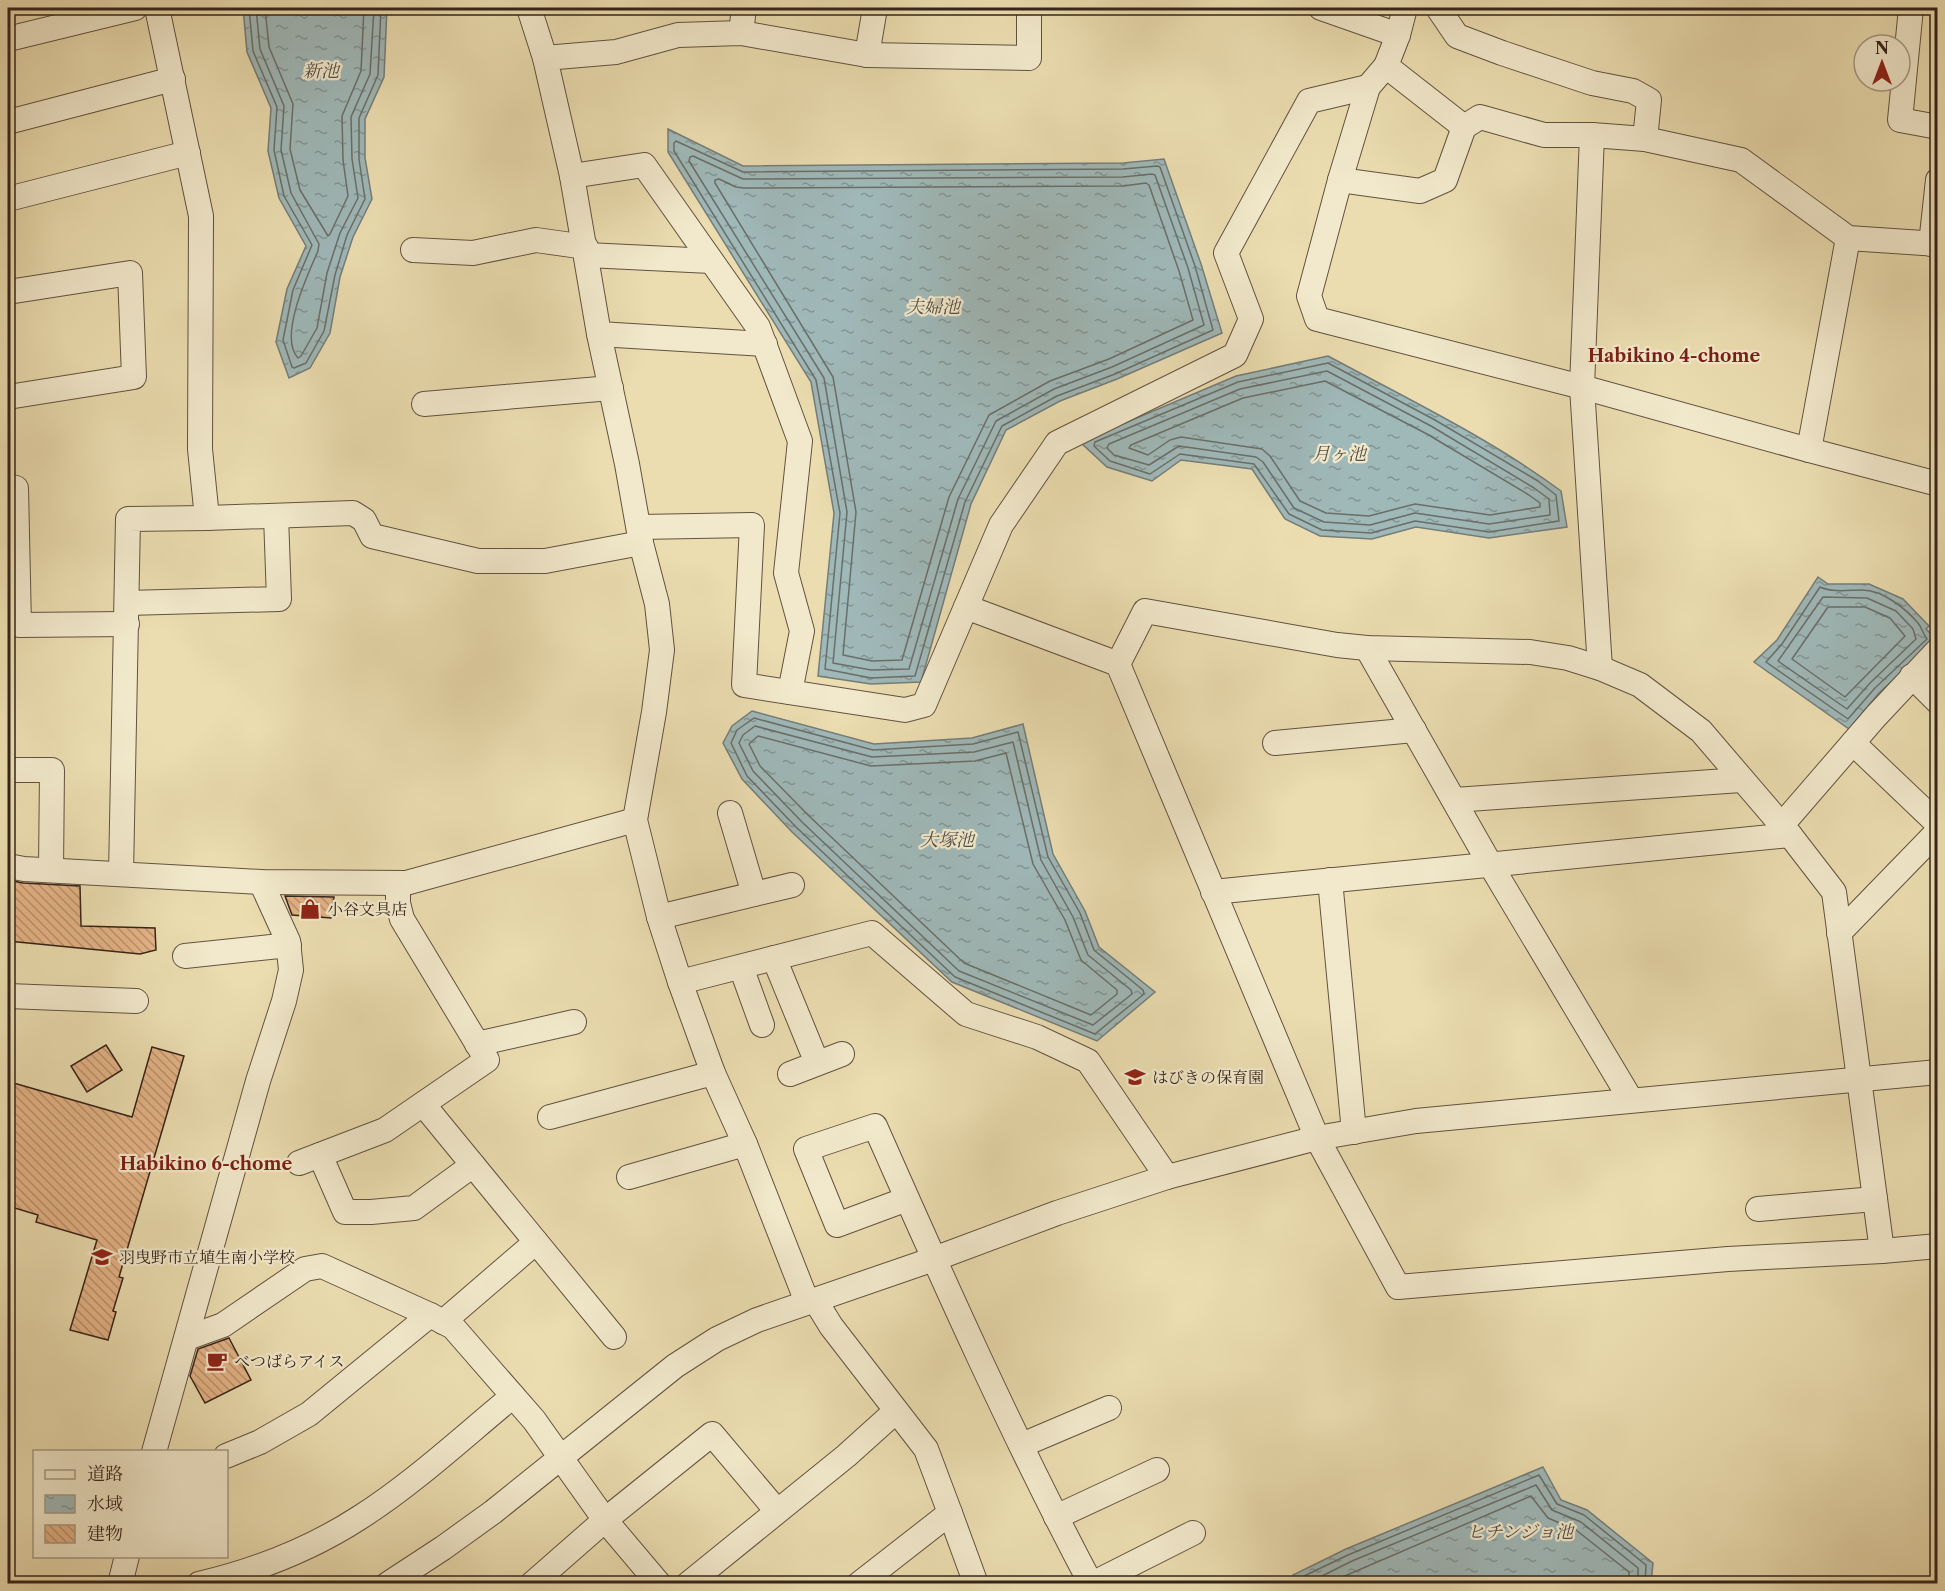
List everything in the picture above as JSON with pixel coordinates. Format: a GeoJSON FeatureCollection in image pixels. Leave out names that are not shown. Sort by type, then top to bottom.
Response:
{"type":"FeatureCollection","features":[{"type":"Feature","properties":{"kind":"street"},"geometry":{"type":"LineString","coordinates":[[8,39],[135,8]]}},
{"type":"Feature","properties":{"kind":"street"},"geometry":{"type":"LineString","coordinates":[[157,8],[201,216],[200,450],[207,518]]}},
{"type":"Feature","properties":{"kind":"street"},"geometry":{"type":"LineString","coordinates":[[529,8],[545,58],[572,176],[599,334],[640,535],[657,604],[662,650],[654,712],[635,820],[659,917],[713,1073],[811,1301],[926,1449],[976,1584]]}},
{"type":"Feature","properties":{"kind":"street"},"geometry":{"type":"LineString","coordinates":[[741,33],[744,8]]}},
{"type":"Feature","properties":{"kind":"street"},"geometry":{"type":"LineString","coordinates":[[867,55],[875,8]]}},
{"type":"Feature","properties":{"kind":"street"},"geometry":{"type":"LineString","coordinates":[[545,58],[616,52],[678,35],[741,33],[867,55],[1029,58],[1029,8]]}},
{"type":"Feature","properties":{"kind":"street"},"geometry":{"type":"LineString","coordinates":[[1321,8],[1398,35]]}},
{"type":"Feature","properties":{"kind":"street"},"geometry":{"type":"LineString","coordinates":[[1405,8],[1386,66],[1368,87],[1340,180],[1309,296],[1317,319],[1582,387],[1938,484]]}},
{"type":"Feature","properties":{"kind":"street"},"geometry":{"type":"LineString","coordinates":[[1438,8],[1457,36],[1592,84],[1633,91],[1649,99],[1645,139]]}},
{"type":"Feature","properties":{"kind":"street"},"geometry":{"type":"LineString","coordinates":[[1911,8],[1900,120],[1938,127]]}},
{"type":"Feature","properties":{"kind":"street"},"geometry":{"type":"LineString","coordinates":[[1386,66],[1464,127]]}},
{"type":"Feature","properties":{"kind":"street"},"geometry":{"type":"LineString","coordinates":[[8,122],[173,79]]}},
{"type":"Feature","properties":{"kind":"street"},"geometry":{"type":"LineString","coordinates":[[121,874],[128,519],[353,513],[364,520],[372,536],[478,561],[545,561],[640,535],[752,525],[744,685],[906,710],[924,705],[1001,525],[1058,444],[1235,355],[1251,319],[1226,253],[1236,231],[1251,209],[1309,100],[1368,87]]}},
{"type":"Feature","properties":{"kind":"street"},"geometry":{"type":"LineString","coordinates":[[1340,180],[1420,191],[1445,180],[1464,127],[1480,117],[1544,135],[1592,135],[1645,139],[1741,160],[1848,238],[1934,244],[1938,180]]}},
{"type":"Feature","properties":{"kind":"street"},"geometry":{"type":"LineString","coordinates":[[1592,135],[1582,387],[1600,668]]}},
{"type":"Feature","properties":{"kind":"street"},"geometry":{"type":"LineString","coordinates":[[8,199],[188,153]]}},
{"type":"Feature","properties":{"kind":"street"},"geometry":{"type":"LineString","coordinates":[[572,176],[644,165],[758,327],[800,441],[786,573],[802,631],[790,692]]}},
{"type":"Feature","properties":{"kind":"street"},"geometry":{"type":"LineString","coordinates":[[1809,450],[1848,238]]}},
{"type":"Feature","properties":{"kind":"street"},"geometry":{"type":"LineString","coordinates":[[413,250],[473,254],[536,240],[586,251],[711,261]]}},
{"type":"Feature","properties":{"kind":"street"},"geometry":{"type":"LineString","coordinates":[[8,292],[130,273],[134,377],[8,397]]}},
{"type":"Feature","properties":{"kind":"street"},"geometry":{"type":"LineString","coordinates":[[599,334],[765,344]]}},
{"type":"Feature","properties":{"kind":"street"},"geometry":{"type":"LineString","coordinates":[[424,404],[611,388]]}},
{"type":"Feature","properties":{"kind":"street"},"geometry":{"type":"LineString","coordinates":[[8,486],[16,488],[19,625],[279,599],[276,516]]}},
{"type":"Feature","properties":{"kind":"street"},"geometry":{"type":"LineString","coordinates":[[966,608],[1118,664],[1317,1138],[1398,1287],[1728,1259],[1938,1246]]}},
{"type":"Feature","properties":{"kind":"street"},"geometry":{"type":"LineString","coordinates":[[1118,664],[1145,611],[1337,645],[1367,648],[1530,652],[1568,658],[1600,668],[1640,685],[1701,731],[1786,830],[1834,892],[1882,1251]]}},
{"type":"Feature","properties":{"kind":"street"},"geometry":{"type":"LineString","coordinates":[[1367,648],[1490,864],[1631,1100]]}},
{"type":"Feature","properties":{"kind":"street"},"geometry":{"type":"LineString","coordinates":[[1213,892],[1490,864],[1786,830],[1853,743],[1938,650]]}},
{"type":"Feature","properties":{"kind":"street"},"geometry":{"type":"LineString","coordinates":[[1912,676],[1938,702]]}},
{"type":"Feature","properties":{"kind":"street"},"geometry":{"type":"LineString","coordinates":[[1275,743],[1414,730]]}},
{"type":"Feature","properties":{"kind":"street"},"geometry":{"type":"LineString","coordinates":[[1853,743],[1938,824]]}},
{"type":"Feature","properties":{"kind":"street"},"geometry":{"type":"LineString","coordinates":[[8,770],[52,770],[51,870]]}},
{"type":"Feature","properties":{"kind":"street"},"geometry":{"type":"LineString","coordinates":[[1455,800],[1741,780]]}},
{"type":"Feature","properties":{"kind":"street"},"geometry":{"type":"LineString","coordinates":[[730,813],[753,894]]}},
{"type":"Feature","properties":{"kind":"street"},"geometry":{"type":"LineString","coordinates":[[8,866],[261,882],[406,883],[635,820]]}},
{"type":"Feature","properties":{"kind":"street"},"geometry":{"type":"LineString","coordinates":[[1839,933],[1938,831]]}},
{"type":"Feature","properties":{"kind":"street"},"geometry":{"type":"LineString","coordinates":[[1330,880],[1354,1132]]}},
{"type":"Feature","properties":{"kind":"street"},"geometry":{"type":"LineString","coordinates":[[155,1450],[291,970],[289,945],[261,882]]}},
{"type":"Feature","properties":{"kind":"street"},"geometry":{"type":"LineString","coordinates":[[398,883],[398,903],[402,919],[487,1060],[386,1130],[309,1159],[345,1212],[414,1208],[473,1165]]}},
{"type":"Feature","properties":{"kind":"street"},"geometry":{"type":"LineString","coordinates":[[659,917],[792,885]]}},
{"type":"Feature","properties":{"kind":"street"},"geometry":{"type":"LineString","coordinates":[[680,982],[872,933],[966,1014],[1037,1036],[1088,1061],[1167,1178]]}},
{"type":"Feature","properties":{"kind":"street"},"geometry":{"type":"LineString","coordinates":[[185,956],[289,945]]}},
{"type":"Feature","properties":{"kind":"street"},"geometry":{"type":"LineString","coordinates":[[774,958],[817,1063]]}},
{"type":"Feature","properties":{"kind":"street"},"geometry":{"type":"LineString","coordinates":[[741,967],[762,1024]]}},
{"type":"Feature","properties":{"kind":"street"},"geometry":{"type":"LineString","coordinates":[[8,996],[136,1001]]}},
{"type":"Feature","properties":{"kind":"street"},"geometry":{"type":"LineString","coordinates":[[477,1044],[574,1022]]}},
{"type":"Feature","properties":{"kind":"street"},"geometry":{"type":"LineString","coordinates":[[790,1074],[842,1054]]}},
{"type":"Feature","properties":{"kind":"street"},"geometry":{"type":"LineString","coordinates":[[388,1584],[452,1542],[675,1366],[717,1339],[757,1320],[934,1259],[1057,1213],[1167,1178],[1317,1138],[1416,1121],[1938,1072]]}},
{"type":"Feature","properties":{"kind":"street"},"geometry":{"type":"LineString","coordinates":[[550,1117],[713,1073]]}},
{"type":"Feature","properties":{"kind":"street"},"geometry":{"type":"LineString","coordinates":[[423,1104],[614,1337]]}},
{"type":"Feature","properties":{"kind":"street"},"geometry":{"type":"LineString","coordinates":[[907,1199],[837,1225],[806,1149],[874,1126],[1056,1517],[1091,1584],[1193,1533]]}},
{"type":"Feature","properties":{"kind":"street"},"geometry":{"type":"LineString","coordinates":[[629,1178],[745,1144]]}},
{"type":"Feature","properties":{"kind":"street"},"geometry":{"type":"LineString","coordinates":[[1758,1209],[1875,1198]]}},
{"type":"Feature","properties":{"kind":"street"},"geometry":{"type":"LineString","coordinates":[[228,1454],[260,1442],[309,1414],[536,1242]]}},
{"type":"Feature","properties":{"kind":"street"},"geometry":{"type":"LineString","coordinates":[[187,1338],[223,1325],[304,1269],[322,1266],[437,1318],[453,1327],[534,1420],[605,1520],[659,1584]]}},
{"type":"Feature","properties":{"kind":"street"},"geometry":{"type":"LineString","coordinates":[[199,1584],[276,1560],[358,1518],[398,1490],[513,1396]]}},
{"type":"Feature","properties":{"kind":"street"},"geometry":{"type":"LineString","coordinates":[[1022,1445],[1108,1408]]}},
{"type":"Feature","properties":{"kind":"street"},"geometry":{"type":"LineString","coordinates":[[687,1584],[846,1456],[896,1411]]}},
{"type":"Feature","properties":{"kind":"street"},"geometry":{"type":"LineString","coordinates":[[532,1584],[605,1520],[712,1434],[777,1511]]}},
{"type":"Feature","properties":{"kind":"street"},"geometry":{"type":"LineString","coordinates":[[1056,1517],[1157,1470]]}},
{"type":"Feature","properties":{"kind":"street"},"geometry":{"type":"LineString","coordinates":[[860,1583],[950,1513]]}},
{"type":"Feature","properties":{"kind":"street"},"geometry":{"type":"LineString","coordinates":[[120,1584],[127,1558]]}},
{"type":"Feature","properties":{"kind":"water","name":"新池"},"geometry":{"type":"Polygon","coordinates":[[[243,8],[387,8],[384,77],[365,119],[365,158],[372,199],[353,237],[340,277],[330,333],[310,368],[289,378],[276,342],[287,289],[306,246],[279,198],[268,151],[271,108],[247,52],[243,8]]]}},
{"type":"Feature","properties":{"kind":"water","name":"夫婦池"},"geometry":{"type":"Polygon","coordinates":[[[668,129],[743,166],[1123,163],[1164,159],[1201,264],[1222,333],[1060,401],[1006,430],[971,504],[921,682],[871,684],[818,676],[834,513],[811,382],[668,152],[668,129]]]}},
{"type":"Feature","properties":{"kind":"water","name":"月ヶ池"},"geometry":{"type":"Polygon","coordinates":[[[1328,356],[1477,437],[1561,491],[1567,527],[1489,538],[1416,527],[1372,539],[1320,536],[1285,519],[1252,469],[1181,460],[1152,481],[1107,467],[1080,442],[1236,376],[1328,356]]]}},
{"type":"Feature","properties":{"kind":"water"},"geometry":{"type":"Polygon","coordinates":[[[1818,577],[1828,584],[1869,584],[1903,599],[1929,626],[1926,629],[1937,640],[1879,693],[1849,729],[1754,662],[1777,640],[1818,577]]]}},
{"type":"Feature","properties":{"kind":"water","name":"大塚池"},"geometry":{"type":"Polygon","coordinates":[[[752,711],[874,744],[972,738],[1023,724],[1053,854],[1085,911],[1099,947],[1155,992],[1097,1041],[952,982],[792,832],[742,779],[723,743],[732,726],[752,711]]]}},
{"type":"Feature","properties":{"kind":"water","name":"ヒチンジョ池"},"geometry":{"type":"Polygon","coordinates":[[[1543,1467],[1561,1500],[1587,1510],[1653,1563],[1651,1583],[1298,1584],[1293,1575],[1346,1549],[1543,1467]]]}},
{"type":"Feature","properties":{"kind":"building"},"geometry":{"type":"Polygon","coordinates":[[[8,880],[80,886],[81,926],[155,928],[156,950],[140,954],[8,941],[8,880]]]}},
{"type":"Feature","properties":{"kind":"building","name":"小谷文具店"},"geometry":{"type":"Polygon","coordinates":[[[285,896],[334,897],[331,918],[292,915],[285,896]]]}},
{"type":"Feature","properties":{"kind":"building"},"geometry":{"type":"Polygon","coordinates":[[[106,1045],[122,1070],[87,1092],[71,1066],[106,1045]]]}},
{"type":"Feature","properties":{"kind":"building"},"geometry":{"type":"Polygon","coordinates":[[[152,1047],[184,1056],[119,1277],[123,1278],[113,1311],[116,1312],[108,1340],[70,1330],[97,1240],[36,1222],[38,1215],[8,1206],[8,1092],[10,1082],[132,1117],[152,1047]]]}},
{"type":"Feature","properties":{"kind":"building","name":"べつばらアイス"},"geometry":{"type":"Polygon","coordinates":[[[229,1338],[251,1380],[205,1403],[190,1376],[198,1349],[229,1338]]]}},
{"type":"Feature","properties":{"kind":"place","name":"小谷文具店"},"geometry":{"type":"Point","coordinates":[310,909]}},
{"type":"Feature","properties":{"kind":"place","name":"はびきの保育園"},"geometry":{"type":"Point","coordinates":[1135,1077]}},
{"type":"Feature","properties":{"kind":"place","name":"羽曳野市立埴生南小学校"},"geometry":{"type":"Point","coordinates":[102,1257]}},
{"type":"Feature","properties":{"kind":"place","name":"べつばらアイス"},"geometry":{"type":"Point","coordinates":[217,1361]}},
{"type":"Feature","properties":{"kind":"district","name":"Habikino 4-chome"},"geometry":{"type":"Point","coordinates":[1674,356]}},
{"type":"Feature","properties":{"kind":"district","name":"Habikino 6-chome"},"geometry":{"type":"Point","coordinates":[206,1164]}}]}
